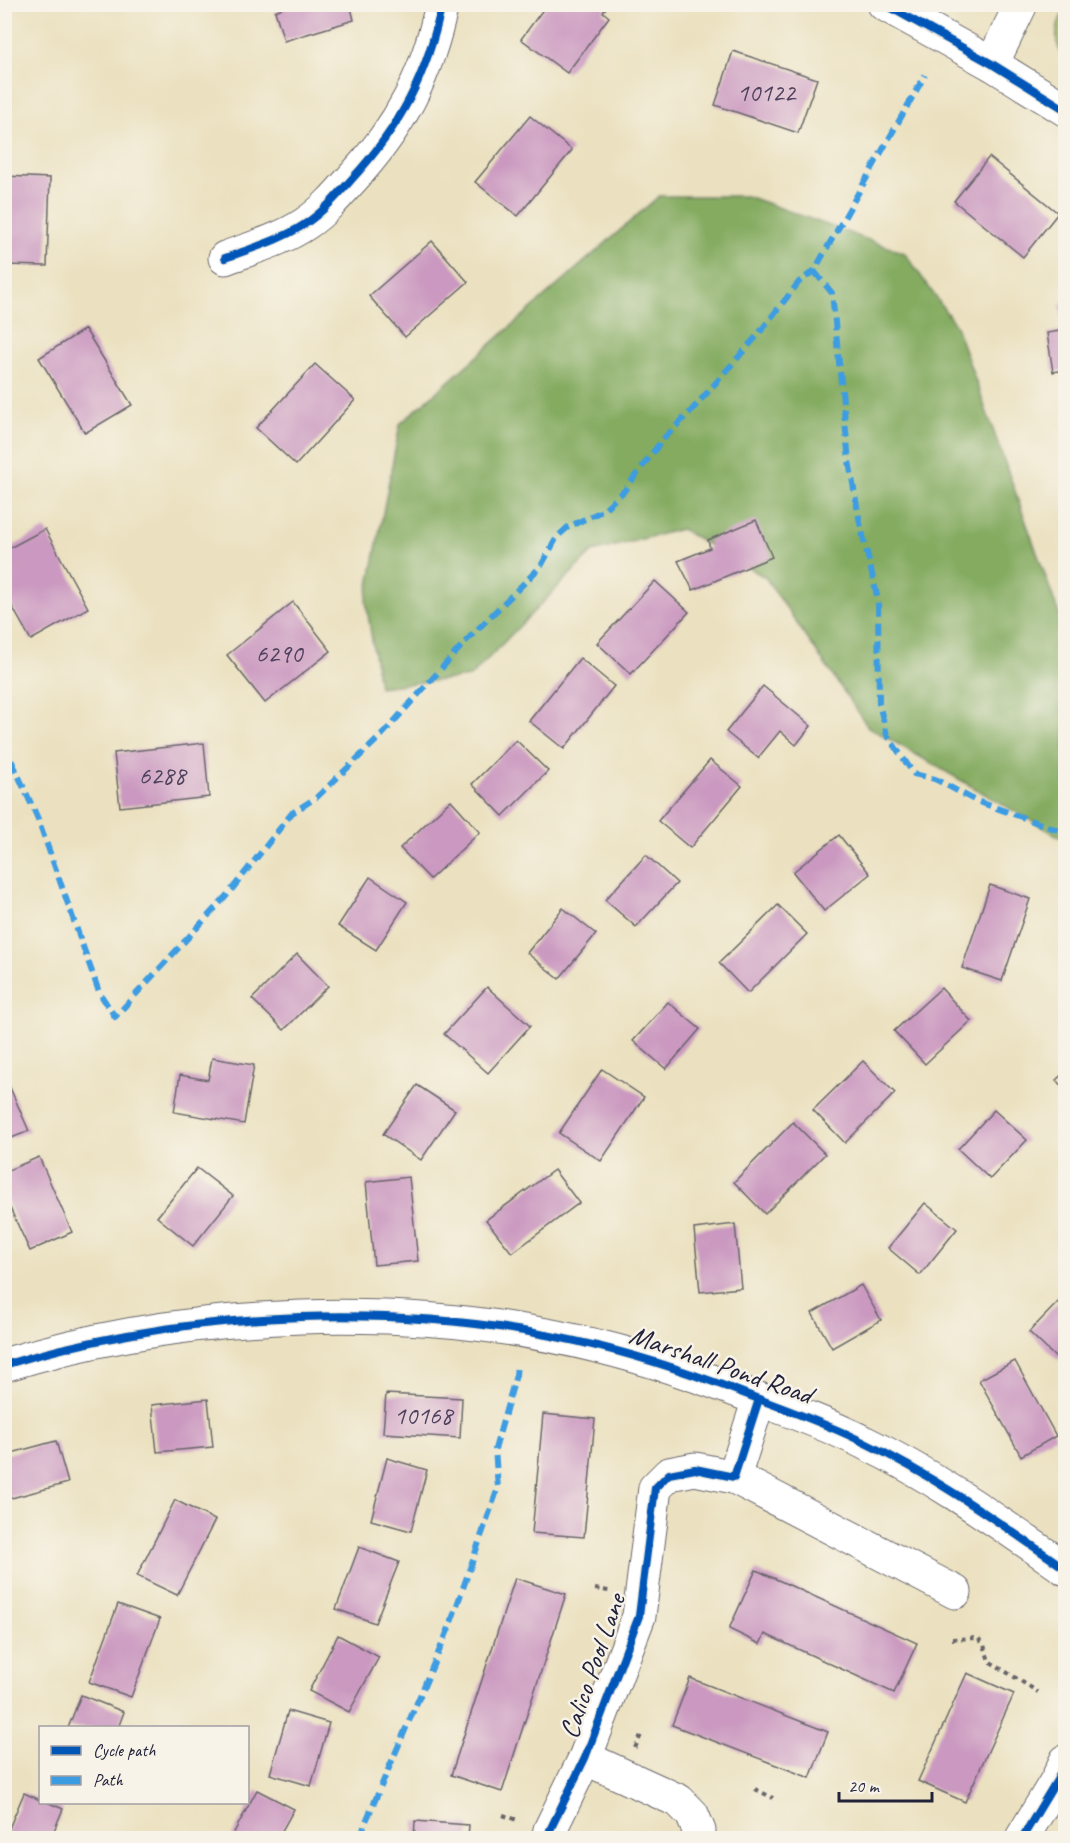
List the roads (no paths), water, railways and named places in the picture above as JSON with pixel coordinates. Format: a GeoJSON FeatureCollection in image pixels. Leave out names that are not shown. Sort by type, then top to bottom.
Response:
{"type":"FeatureCollection","features":[{"type":"Feature","properties":{"kind":"street"},"geometry":{"type":"LineString","coordinates":[[225,258],[304,225],[326,208],[368,162],[397,123],[420,81],[435,39],[442,4]]}},
{"type":"Feature","properties":{"kind":"street"},"geometry":{"type":"LineString","coordinates":[[884,4],[992,64],[1065,110]]}},
{"type":"Feature","properties":{"kind":"street"},"geometry":{"type":"LineString","coordinates":[[992,64],[1021,4]]}},
{"type":"Feature","properties":{"kind":"street","name":"Marshall Pond Road"},"geometry":{"type":"LineString","coordinates":[[4,1365],[79,1345],[154,1330],[304,1316],[441,1321],[511,1330],[599,1346],[680,1369],[816,1420],[867,1443],[952,1491],[1065,1569]]}},
{"type":"Feature","properties":{"kind":"street"},"geometry":{"type":"LineString","coordinates":[[734,1477],[759,1399]]}},
{"type":"Feature","properties":{"kind":"street","name":"Calico Pool Lane"},"geometry":{"type":"LineString","coordinates":[[538,1831],[550,1830],[585,1758],[639,1616],[655,1488],[669,1474],[695,1469],[734,1477],[955,1592]]}},
{"type":"Feature","properties":{"kind":"street","name":"Calico Pool Lane"},"geometry":{"type":"LineString","coordinates":[[585,1758],[679,1801],[692,1814],[699,1831],[698,1839]]}},
{"type":"Feature","properties":{"kind":"street"},"geometry":{"type":"LineString","coordinates":[[1022,1839],[1063,1775]]}}]}
